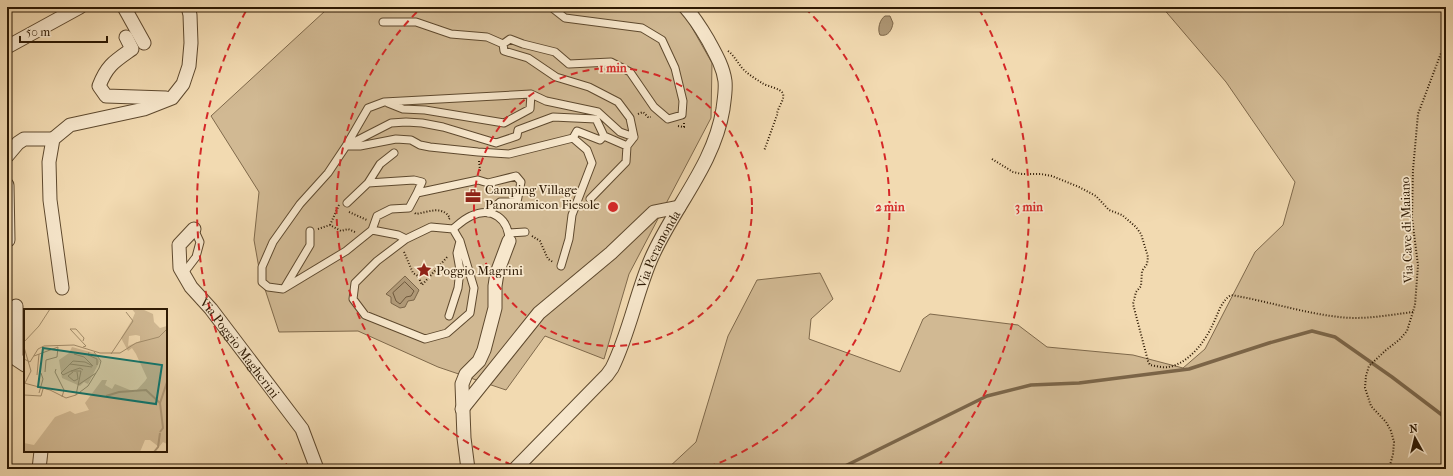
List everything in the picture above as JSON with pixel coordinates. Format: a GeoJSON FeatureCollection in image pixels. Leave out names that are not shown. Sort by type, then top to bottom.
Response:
{"type":"FeatureCollection","features":[{"type":"Feature","properties":{"kind":"street"},"geometry":{"type":"LineString","coordinates":[[7,47],[80,7]]}},
{"type":"Feature","properties":{"kind":"street"},"geometry":{"type":"LineString","coordinates":[[124,7],[144,43]]}},
{"type":"Feature","properties":{"kind":"street"},"geometry":{"type":"LineString","coordinates":[[7,156],[18,143],[24,139],[53,139],[70,125],[144,109],[172,98],[183,84],[189,66],[191,43],[190,15],[188,7]]}},
{"type":"Feature","properties":{"kind":"street","name":"Via Peramonda"},"geometry":{"type":"LineString","coordinates":[[515,469],[602,381],[612,368],[651,259],[679,206],[701,170],[717,132],[722,115],[725,95],[725,83],[722,69],[713,49],[694,17],[685,7]]}},
{"type":"Feature","properties":{"kind":"street"},"geometry":{"type":"LineString","coordinates":[[126,37],[132,49],[111,64],[103,76],[100,86],[106,96],[172,98]]}},
{"type":"Feature","properties":{"kind":"street"},"geometry":{"type":"LineString","coordinates":[[53,139],[49,162],[50,200],[62,288]]}},
{"type":"Feature","properties":{"kind":"street"},"geometry":{"type":"LineString","coordinates":[[7,185],[8,240]]}},
{"type":"Feature","properties":{"kind":"street"},"geometry":{"type":"LineString","coordinates":[[462,409],[539,313],[611,253],[654,212],[679,206]]}},
{"type":"Feature","properties":{"kind":"street","name":"Via Poggio Magherini"},"geometry":{"type":"LineString","coordinates":[[194,229],[179,245],[180,268],[183,274],[191,287],[216,316],[302,429],[317,469]]}},
{"type":"Feature","properties":{"kind":"street"},"geometry":{"type":"LineString","coordinates":[[468,469],[461,392],[463,379],[479,361],[484,350],[495,308],[495,286],[497,273],[509,237]]}},
{"type":"Feature","properties":{"kind":"street"},"geometry":{"type":"LineString","coordinates":[[16,306],[16,358],[24,364]]}},
{"type":"Feature","properties":{"kind":"street"},"geometry":{"type":"LineString","coordinates":[[7,364],[24,364]]}},
{"type":"Feature","properties":{"kind":"street"},"geometry":{"type":"LineString","coordinates":[[39,469],[41,452]]}},
{"type":"Feature","properties":{"kind":"lane"},"geometry":{"type":"LineString","coordinates":[[504,44],[510,39],[555,52],[569,64],[611,62],[630,72],[654,107],[668,119],[682,115],[684,102],[675,68],[662,40],[642,28],[565,18],[551,7]]}},
{"type":"Feature","properties":{"kind":"lane"},"geometry":{"type":"LineString","coordinates":[[383,22],[416,22],[451,34],[487,38],[504,44]]}},
{"type":"Feature","properties":{"kind":"lane"},"geometry":{"type":"LineString","coordinates":[[504,44],[504,51],[528,58],[556,77],[589,87],[618,102],[630,118],[634,137],[627,146],[626,162],[590,199]]}},
{"type":"Feature","properties":{"kind":"lane"},"geometry":{"type":"LineString","coordinates":[[368,183],[414,180],[422,182],[409,208],[391,209],[377,216],[372,230],[346,251],[284,288],[268,286],[262,282],[262,268],[277,236],[300,204],[328,173],[368,108],[384,102],[531,94],[546,101],[598,112],[620,132],[634,137]]}},
{"type":"Feature","properties":{"kind":"lane"},"geometry":{"type":"LineString","coordinates":[[384,102],[403,109],[425,110],[504,123],[530,109],[531,94]]}},
{"type":"Feature","properties":{"kind":"lane"},"geometry":{"type":"LineString","coordinates":[[346,146],[391,124],[406,122],[422,123],[442,127],[496,143],[517,136],[518,130],[553,117],[596,119],[604,136],[627,146]]}},
{"type":"Feature","properties":{"kind":"lane"},"geometry":{"type":"LineString","coordinates":[[346,146],[360,146],[396,139],[411,140],[420,145],[430,147],[509,154],[573,138],[577,131],[600,140],[604,136]]}},
{"type":"Feature","properties":{"kind":"lane"},"geometry":{"type":"LineString","coordinates":[[561,266],[569,240],[572,215],[592,163],[587,150],[573,138]]}},
{"type":"Feature","properties":{"kind":"lane"},"geometry":{"type":"LineString","coordinates":[[347,203],[368,183],[380,164],[394,153]]}},
{"type":"Feature","properties":{"kind":"lane"},"geometry":{"type":"LineString","coordinates":[[417,193],[478,180],[488,183],[516,176],[521,182],[517,202],[500,202],[488,213]]}},
{"type":"Feature","properties":{"kind":"lane"},"geometry":{"type":"LineString","coordinates":[[453,229],[474,288],[470,313],[447,333],[425,339],[365,315],[353,300],[355,283],[377,261],[403,241],[431,227],[453,229],[471,216],[488,213],[499,216],[507,227],[509,237],[525,232]]}},
{"type":"Feature","properties":{"kind":"lane"},"geometry":{"type":"LineString","coordinates":[[183,274],[196,257],[200,242],[194,229]]}},
{"type":"Feature","properties":{"kind":"lane"},"geometry":{"type":"LineString","coordinates":[[372,230],[398,235],[403,241]]}},
{"type":"Feature","properties":{"kind":"lane"},"geometry":{"type":"LineString","coordinates":[[284,288],[310,245],[310,231]]}},
{"type":"Feature","properties":{"kind":"lane"},"geometry":{"type":"LineString","coordinates":[[449,316],[458,288],[460,270],[457,253],[459,244]]}},
{"type":"Feature","properties":{"kind":"path","name":"Via Cave di Maiano"},"geometry":{"type":"LineString","coordinates":[[1389,469],[1393,454],[1394,442],[1391,431],[1386,422],[1371,406],[1365,388],[1366,376],[1369,366],[1386,350],[1400,340],[1406,330],[1415,305],[1418,265],[1412,218],[1413,170],[1418,114],[1446,40]]}},
{"type":"Feature","properties":{"kind":"path"},"geometry":{"type":"LineString","coordinates":[[713,49],[728,51],[733,54],[744,70],[769,88],[780,90],[783,93],[764,151]]}},
{"type":"Feature","properties":{"kind":"path"},"geometry":{"type":"LineString","coordinates":[[475,171],[480,170],[478,152]]}},
{"type":"Feature","properties":{"kind":"path"},"geometry":{"type":"LineString","coordinates":[[992,159],[1013,172],[1052,176],[1079,187],[1096,196],[1109,210],[1122,215],[1136,227],[1141,234],[1148,257],[1141,275],[1141,286],[1136,292],[1133,304],[1150,365],[1167,368],[1176,365],[1191,355],[1204,340],[1225,299],[1231,294],[1321,315],[1341,317],[1384,316],[1413,312]]}},
{"type":"Feature","properties":{"kind":"path"},"geometry":{"type":"LineString","coordinates":[[409,208],[416,214],[440,210],[447,213],[450,218]]}},
{"type":"Feature","properties":{"kind":"path"},"geometry":{"type":"LineString","coordinates":[[336,209],[330,225],[341,231]]}},
{"type":"Feature","properties":{"kind":"path"},"geometry":{"type":"LineString","coordinates":[[348,211],[374,223]]}},
{"type":"Feature","properties":{"kind":"path"},"geometry":{"type":"LineString","coordinates":[[525,232],[540,241],[548,259],[561,266]]}},
{"type":"Feature","properties":{"kind":"path"},"geometry":{"type":"LineString","coordinates":[[403,241],[413,273],[418,276],[422,285],[459,244]]}},
{"type":"Feature","properties":{"kind":"shaded area"},"geometry":{"type":"Polygon","coordinates":[[[326,7],[678,7],[682,10],[712,63],[711,118],[629,274],[604,359],[545,336],[506,390],[438,367],[358,331],[279,332],[260,274],[254,240],[259,192],[211,116],[325,11],[326,7]]]}},
{"type":"Feature","properties":{"kind":"shaded area"},"geometry":{"type":"Polygon","coordinates":[[[1162,7],[1446,7],[1446,469],[667,469],[696,442],[728,336],[757,280],[820,273],[833,299],[811,319],[809,339],[900,372],[923,319],[930,314],[1018,325],[1047,347],[1133,355],[1183,368],[1205,349],[1255,252],[1283,225],[1295,182],[1226,82],[1162,7]]]}},
{"type":"Feature","properties":{"kind":"water"},"geometry":{"type":"Polygon","coordinates":[[[885,16],[890,16],[893,23],[891,30],[887,34],[880,35],[880,24],[885,16]]]}},
{"type":"Feature","properties":{"kind":"water"},"geometry":{"type":"Polygon","coordinates":[[[405,276],[419,290],[414,300],[408,301],[405,307],[400,308],[391,303],[391,297],[386,294],[405,276]]]}},
{"type":"Feature","properties":{"kind":"waterway"},"geometry":{"type":"LineString","coordinates":[[839,469],[987,396],[1031,385],[1079,383],[1189,369],[1269,343],[1312,331],[1335,337],[1392,377],[1446,418]]}},
{"type":"Feature","properties":{"kind":"place","name":"Camping Village Panoramicon Fiesole"},"geometry":{"type":"Point","coordinates":[473,196]}},
{"type":"Feature","properties":{"kind":"place","name":"Poggio Magrini"},"geometry":{"type":"Point","coordinates":[424,270]}}]}
